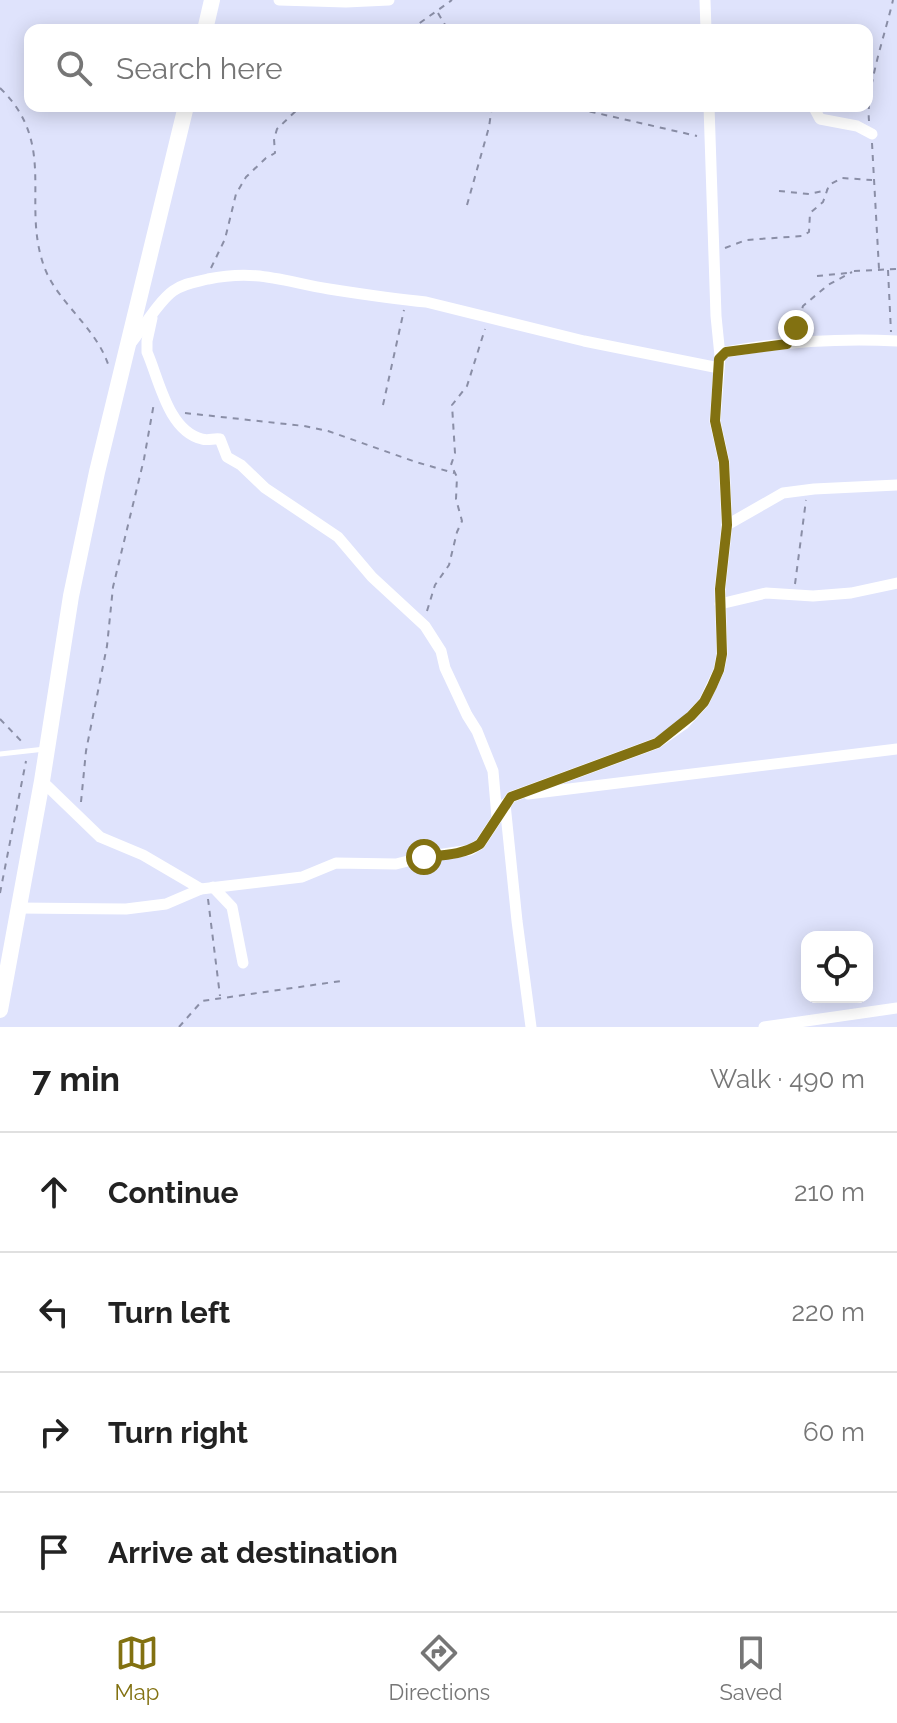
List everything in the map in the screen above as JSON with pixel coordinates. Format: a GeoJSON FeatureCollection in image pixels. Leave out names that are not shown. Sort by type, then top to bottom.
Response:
{"type":"FeatureCollection","features":[{"type":"Feature","properties":{"kind":"street"},"geometry":{"type":"LineString","coordinates":[[206,24],[212,0]]}},
{"type":"Feature","properties":{"kind":"street"},"geometry":{"type":"LineString","coordinates":[[279,0],[389,0]]}},
{"type":"Feature","properties":{"kind":"street"},"geometry":{"type":"LineString","coordinates":[[705,0],[706,24]]}},
{"type":"Feature","properties":{"kind":"street"},"geometry":{"type":"LineString","coordinates":[[0,1010],[42,781],[71,596],[185,112]]}},
{"type":"Feature","properties":{"kind":"street"},"geometry":{"type":"LineString","coordinates":[[17,908],[126,909],[166,904],[207,888],[302,877],[336,863],[396,864],[459,853],[480,844],[505,804],[517,795],[645,749],[684,724],[704,702],[719,670],[722,654],[720,604],[727,525],[724,462],[715,421],[720,362],[709,112]]}},
{"type":"Feature","properties":{"kind":"street"},"geometry":{"type":"LineString","coordinates":[[816,112],[820,119],[857,126],[872,134]]}},
{"type":"Feature","properties":{"kind":"street"},"geometry":{"type":"LineString","coordinates":[[128,346],[164,298],[174,290],[227,275],[253,274],[328,289],[426,302],[555,334],[720,362],[737,350],[843,340],[894,340]]}},
{"type":"Feature","properties":{"kind":"street"},"geometry":{"type":"LineString","coordinates":[[152,318],[147,352],[182,428],[206,440],[220,439],[227,457],[241,465],[265,488],[338,537],[372,577],[423,624],[441,651],[445,668],[467,715],[475,725],[493,771],[497,817]]}},
{"type":"Feature","properties":{"kind":"street"},"geometry":{"type":"LineString","coordinates":[[727,525],[783,493],[897,485]]}},
{"type":"Feature","properties":{"kind":"street"},"geometry":{"type":"LineString","coordinates":[[720,604],[766,593],[813,596],[851,593],[897,583]]}},
{"type":"Feature","properties":{"kind":"street"},"geometry":{"type":"LineString","coordinates":[[517,795],[897,749]]}},
{"type":"Feature","properties":{"kind":"street"},"geometry":{"type":"LineString","coordinates":[[42,781],[100,837],[207,888],[232,907],[243,963]]}},
{"type":"Feature","properties":{"kind":"street"},"geometry":{"type":"LineString","coordinates":[[505,804],[531,1027]]}},
{"type":"Feature","properties":{"kind":"street"},"geometry":{"type":"LineString","coordinates":[[764,1027],[897,1008]]}},
{"type":"Feature","properties":{"kind":"lane"},"geometry":{"type":"LineString","coordinates":[[0,754],[46,749]]}},
{"type":"Feature","properties":{"kind":"path"},"geometry":{"type":"LineString","coordinates":[[419,24],[452,0]]}},
{"type":"Feature","properties":{"kind":"path"},"geometry":{"type":"LineString","coordinates":[[437,11],[445,24]]}},
{"type":"Feature","properties":{"kind":"path"},"geometry":{"type":"LineString","coordinates":[[0,88],[28,126],[35,160],[40,250],[45,269],[99,346],[110,372]]}},
{"type":"Feature","properties":{"kind":"path"},"geometry":{"type":"LineString","coordinates":[[201,281],[208,274],[225,239],[236,194],[246,177],[275,153],[277,129],[295,112]]}},
{"type":"Feature","properties":{"kind":"path"},"geometry":{"type":"LineString","coordinates":[[467,205],[491,112]]}},
{"type":"Feature","properties":{"kind":"path"},"geometry":{"type":"LineString","coordinates":[[592,112],[710,139]]}},
{"type":"Feature","properties":{"kind":"path"},"geometry":{"type":"LineString","coordinates":[[714,255],[746,240],[804,235],[810,228],[810,213],[823,202],[835,180],[874,180]]}},
{"type":"Feature","properties":{"kind":"path"},"geometry":{"type":"LineString","coordinates":[[779,191],[809,194],[828,189]]}},
{"type":"Feature","properties":{"kind":"path"},"geometry":{"type":"LineString","coordinates":[[888,269],[894,340]]}},
{"type":"Feature","properties":{"kind":"path"},"geometry":{"type":"LineString","coordinates":[[817,276],[897,269]]}},
{"type":"Feature","properties":{"kind":"path"},"geometry":{"type":"LineString","coordinates":[[787,344],[794,334],[803,306],[828,285],[852,272]]}},
{"type":"Feature","properties":{"kind":"path"},"geometry":{"type":"LineString","coordinates":[[383,405],[406,301]]}},
{"type":"Feature","properties":{"kind":"path"},"geometry":{"type":"LineString","coordinates":[[423,624],[435,585],[449,565],[462,521],[456,499],[458,480],[451,465],[455,453],[452,405],[467,386],[489,316]]}},
{"type":"Feature","properties":{"kind":"path"},"geometry":{"type":"LineString","coordinates":[[80,819],[86,751],[107,646],[113,587],[144,459],[155,395]]}},
{"type":"Feature","properties":{"kind":"path"},"geometry":{"type":"LineString","coordinates":[[172,412],[328,431],[455,473]]}},
{"type":"Feature","properties":{"kind":"path"},"geometry":{"type":"LineString","coordinates":[[783,593],[793,589],[796,581],[805,502],[814,489]]}},
{"type":"Feature","properties":{"kind":"path"},"geometry":{"type":"LineString","coordinates":[[0,719],[28,750],[0,893]]}},
{"type":"Feature","properties":{"kind":"path"},"geometry":{"type":"LineString","coordinates":[[207,888],[220,997]]}},
{"type":"Feature","properties":{"kind":"path"},"geometry":{"type":"LineString","coordinates":[[179,1027],[198,1003],[220,997],[341,981]]}},
{"type":"Feature","properties":{"kind":"route"},"geometry":{"type":"LineString","coordinates":[[424,857],[475,848],[511,797],[645,749],[684,724],[704,702],[719,670],[722,654],[720,589],[727,525],[724,462],[715,421],[719,359],[726,352],[787,344],[796,328]]}}]}
